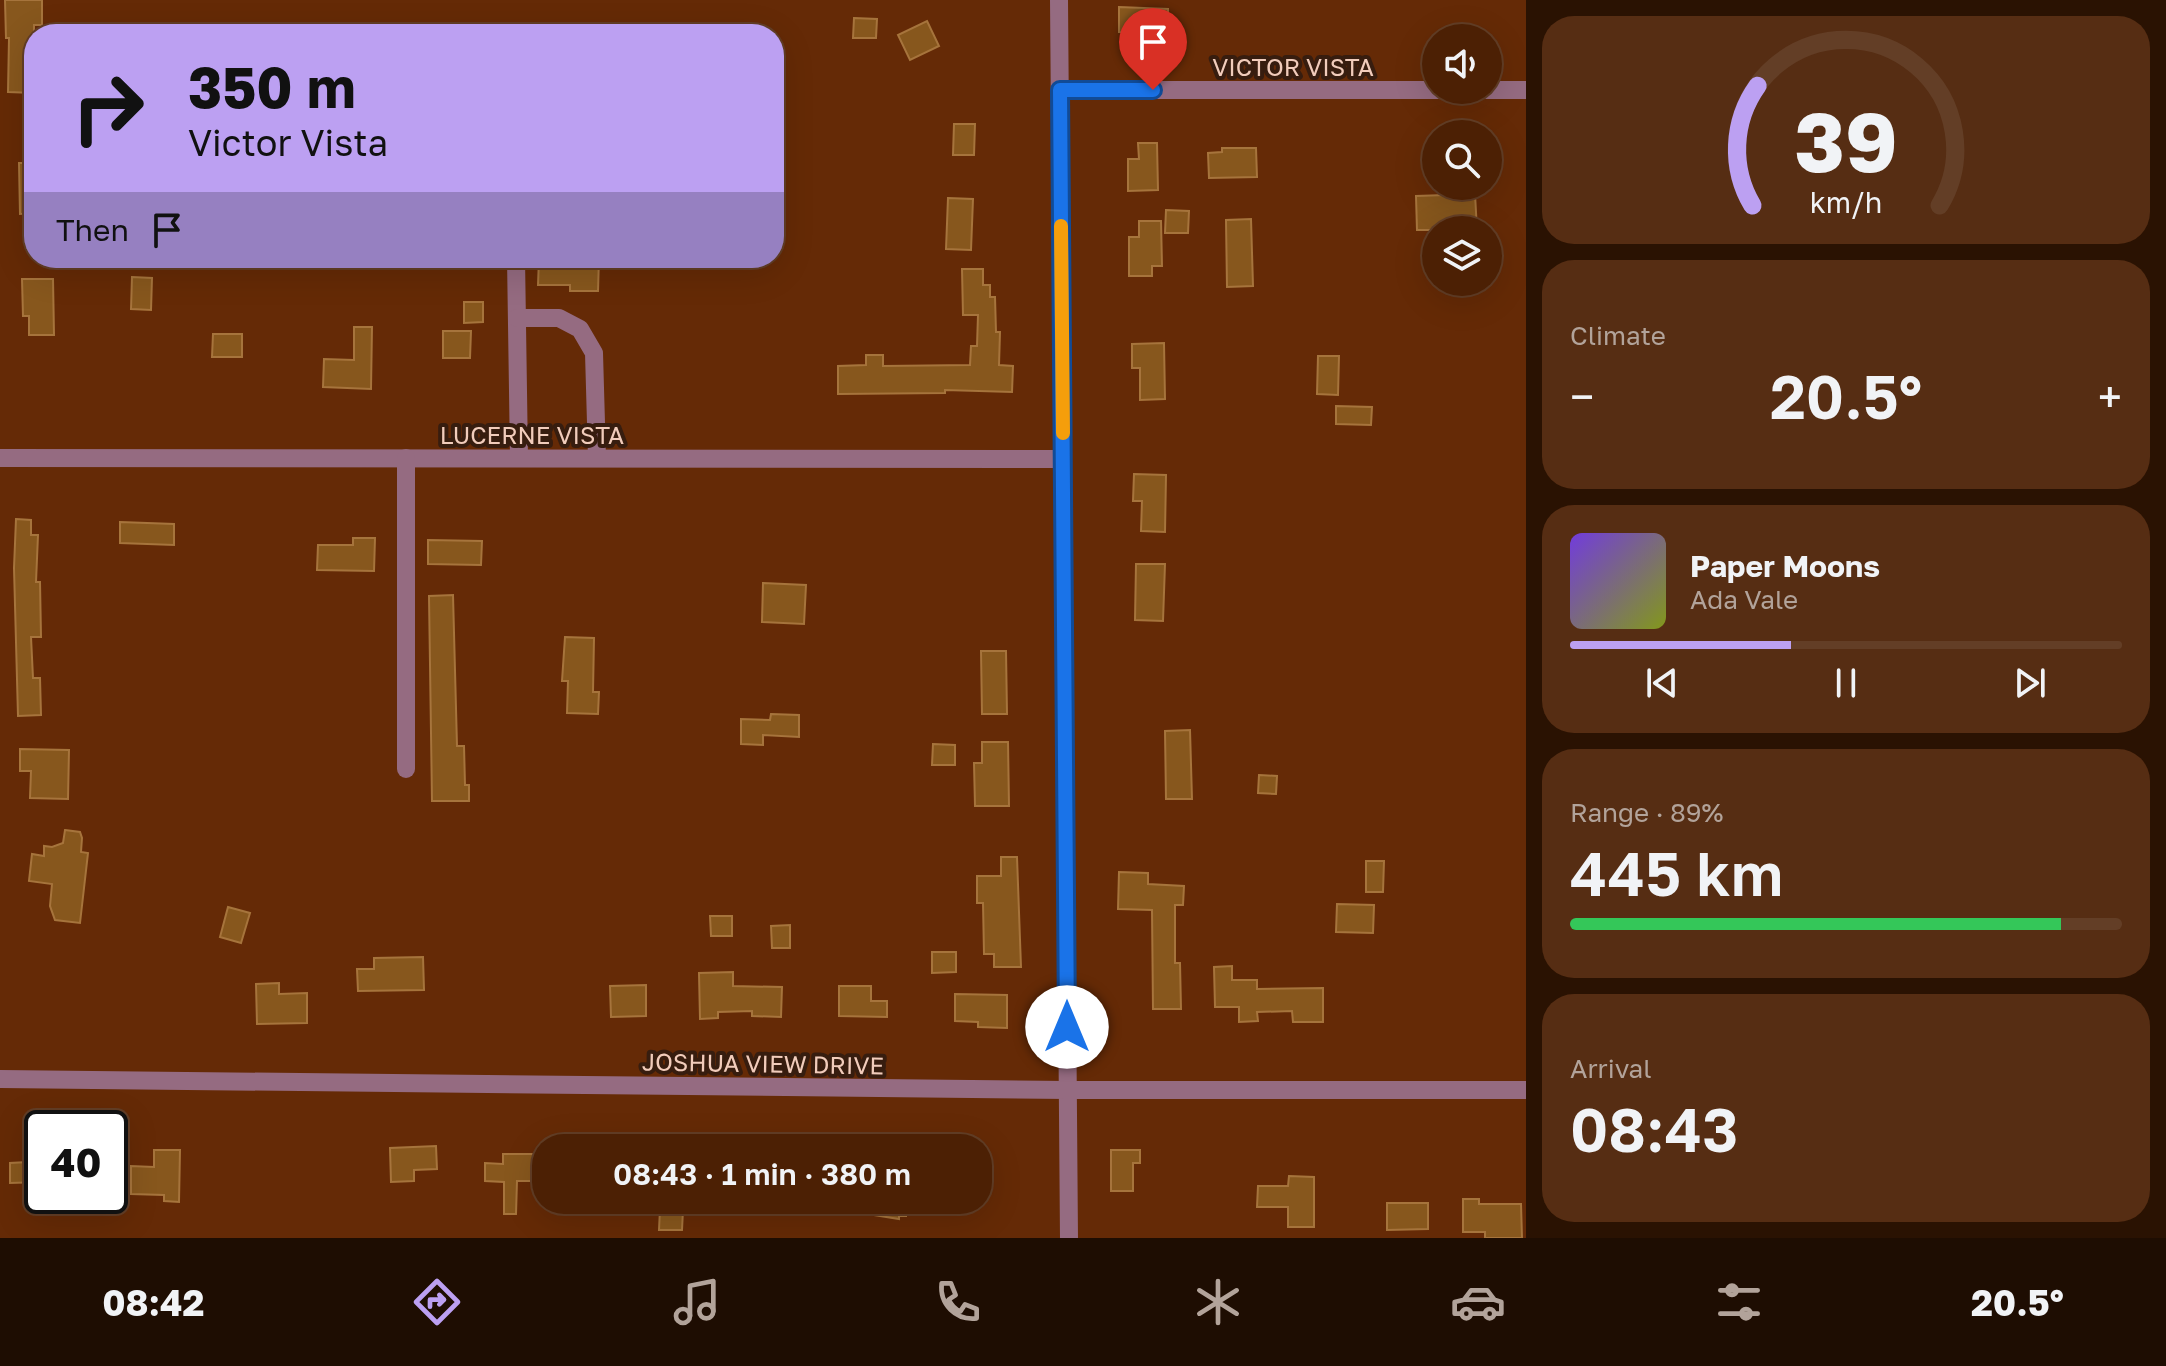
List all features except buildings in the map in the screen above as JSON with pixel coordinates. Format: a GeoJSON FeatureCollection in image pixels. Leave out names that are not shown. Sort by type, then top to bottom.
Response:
{"type":"FeatureCollection","features":[{"type":"Feature","properties":{"kind":"street"},"geometry":{"type":"LineString","coordinates":[[1059,0],[1069,1238]]}},
{"type":"Feature","properties":{"kind":"street","name":"VICTOR VISTA"},"geometry":{"type":"LineString","coordinates":[[1060,90],[1526,90]]}},
{"type":"Feature","properties":{"kind":"street"},"geometry":{"type":"LineString","coordinates":[[516,268],[519,458]]}},
{"type":"Feature","properties":{"kind":"street"},"geometry":{"type":"LineString","coordinates":[[517,318],[559,318],[580,329],[594,353],[597,458]]}},
{"type":"Feature","properties":{"kind":"street","name":"LUCERNE VISTA"},"geometry":{"type":"LineString","coordinates":[[0,458],[1063,459]]}},
{"type":"Feature","properties":{"kind":"street"},"geometry":{"type":"LineString","coordinates":[[406,458],[406,769]]}},
{"type":"Feature","properties":{"kind":"street","name":"JOSHUA VIEW DRIVE"},"geometry":{"type":"LineString","coordinates":[[0,1079],[1068,1090],[1526,1090]]}},
{"type":"Feature","properties":{"kind":"slow traffic"},"geometry":{"type":"LineString","coordinates":[[1061,226],[1063,433]]}},
{"type":"Feature","properties":{"kind":"route"},"geometry":{"type":"LineString","coordinates":[[1067,1027],[1060,90],[1153,90]]}}]}
